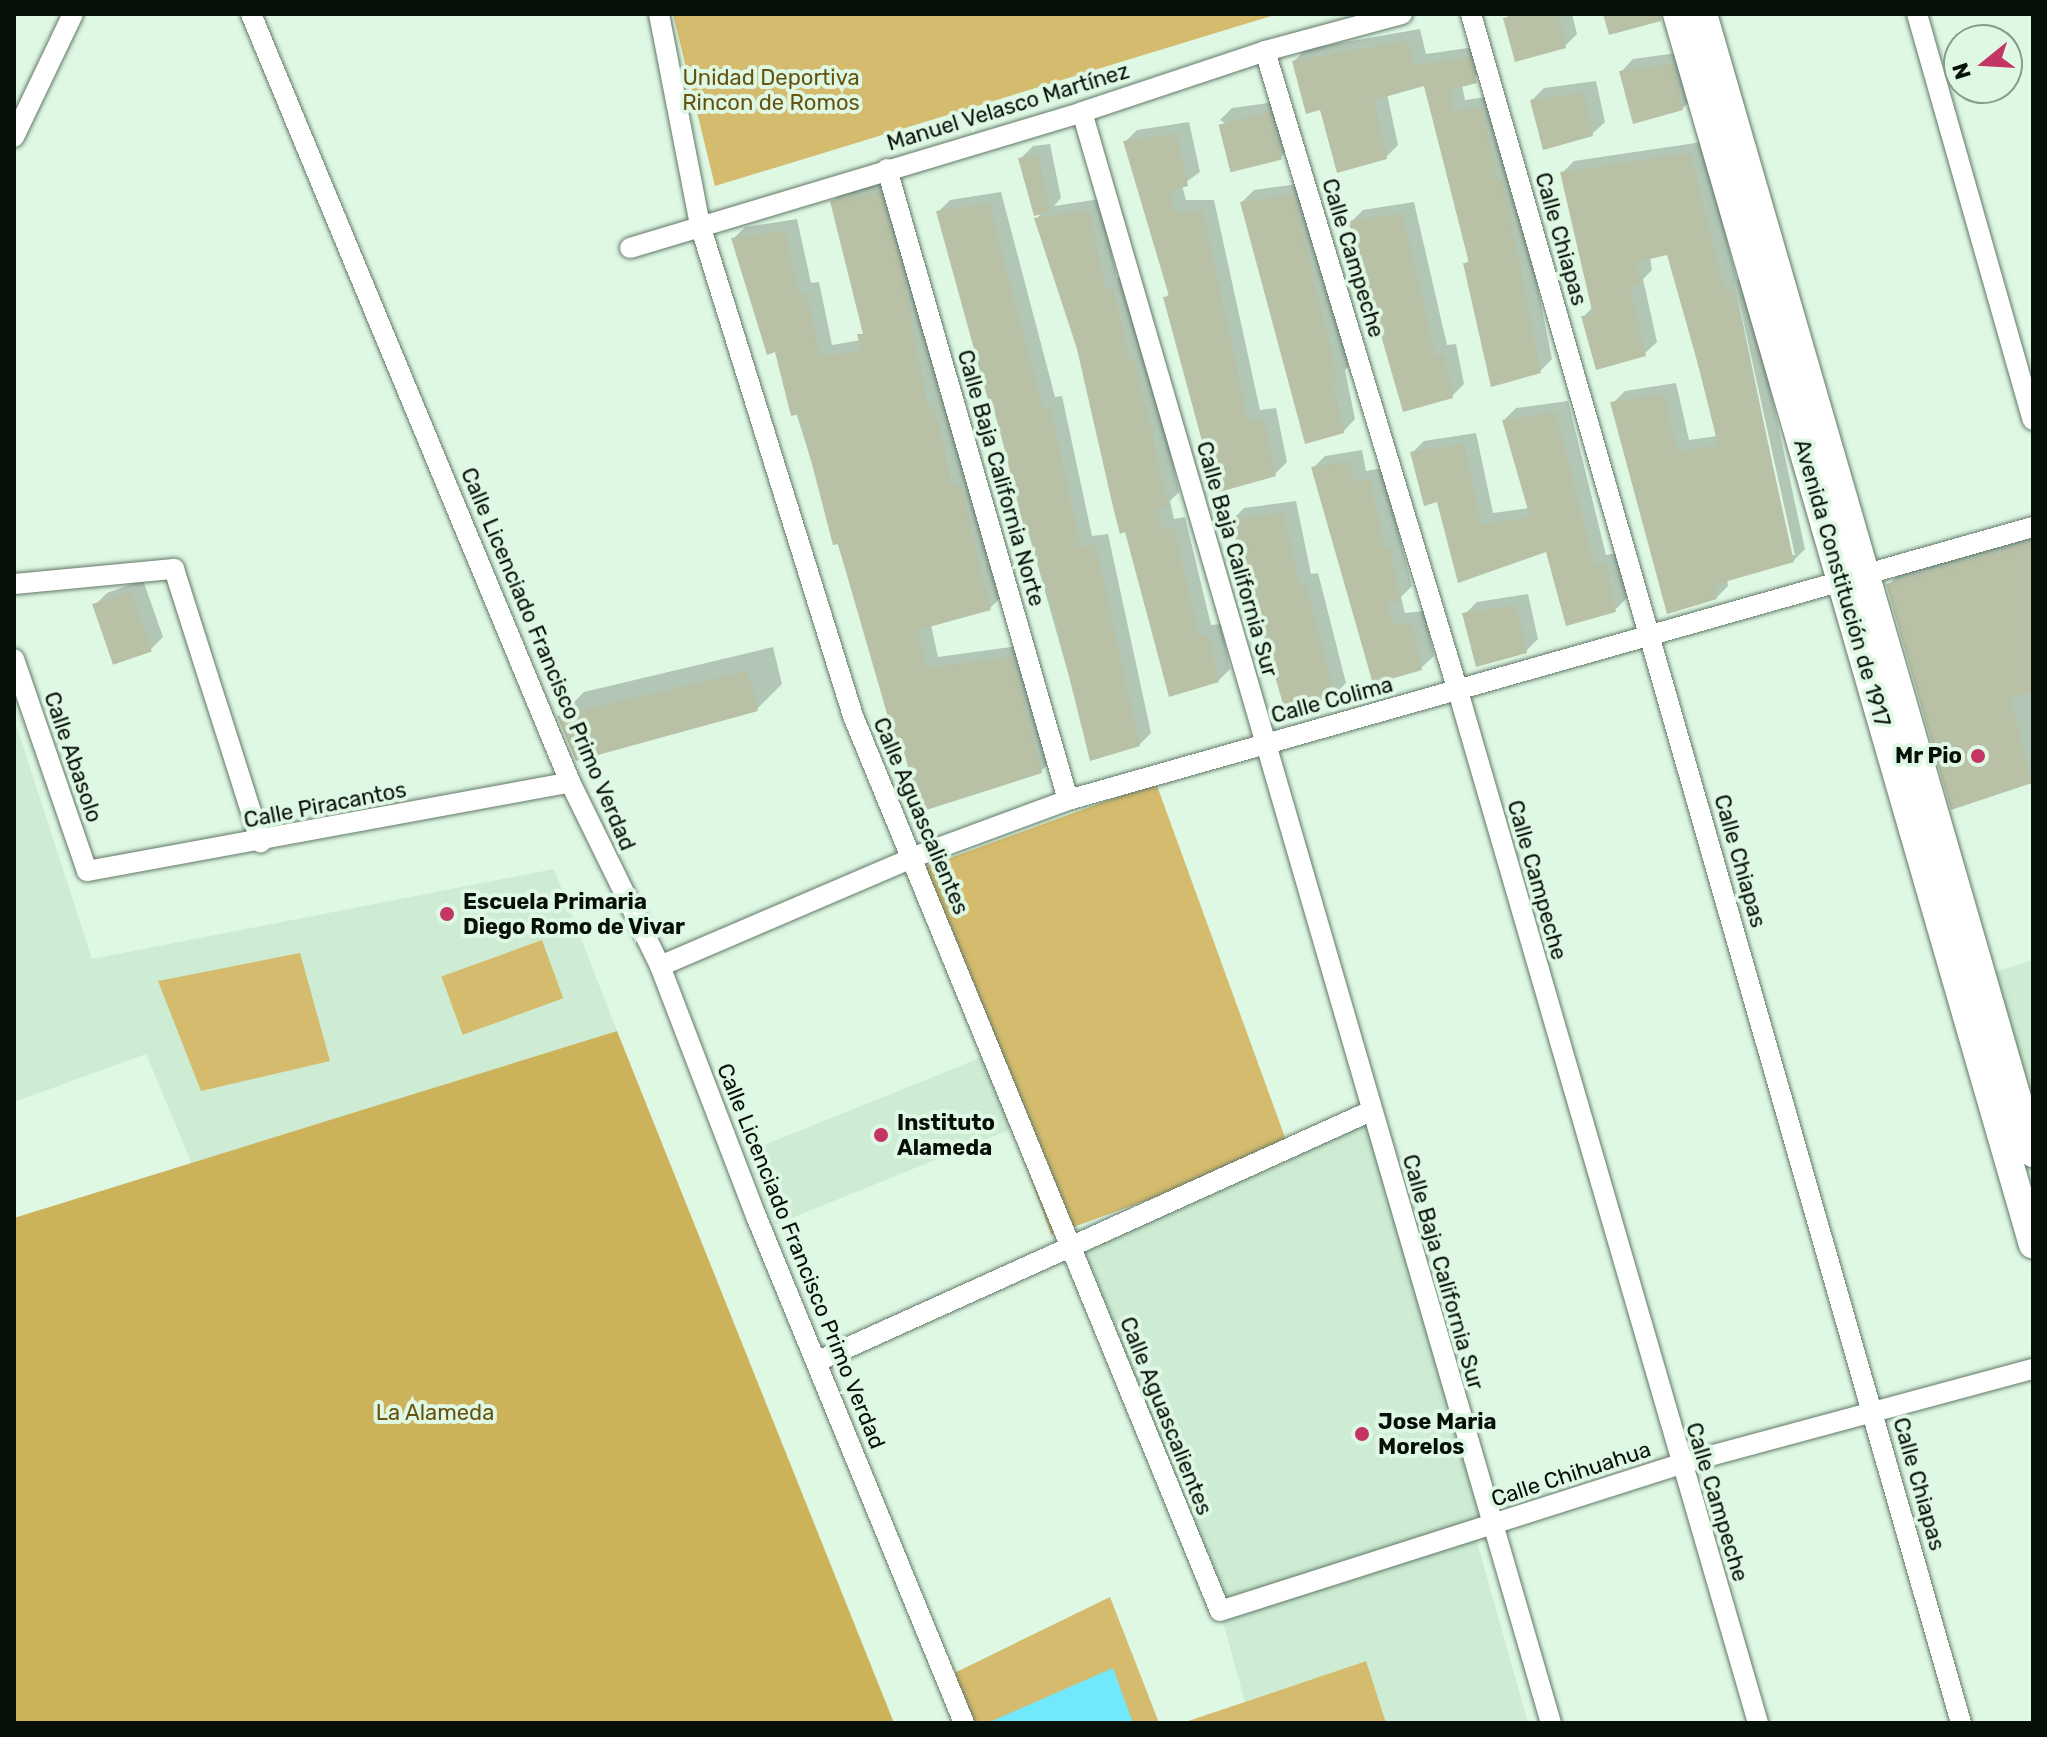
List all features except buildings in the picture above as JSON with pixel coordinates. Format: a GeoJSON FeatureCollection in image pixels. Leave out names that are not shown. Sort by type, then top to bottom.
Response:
{"type":"FeatureCollection","features":[{"type":"Feature","properties":{"kind":"street"},"geometry":{"type":"LineString","coordinates":[[14,137],[73,14]]}},
{"type":"Feature","properties":{"kind":"street","name":"Calle Licenciado Francisco Primo Verdad"},"geometry":{"type":"LineString","coordinates":[[251,14],[570,782],[660,966],[756,1216],[964,1723]]}},
{"type":"Feature","properties":{"kind":"street","name":"Calle Aguascalientes"},"geometry":{"type":"LineString","coordinates":[[659,14],[700,225],[802,567],[853,716],[914,857],[1220,1611]]}},
{"type":"Feature","properties":{"kind":"street","name":"Manuel Velasco Martínez"},"geometry":{"type":"LineString","coordinates":[[630,248],[1082,112],[1265,51],[1402,14]]}},
{"type":"Feature","properties":{"kind":"street","name":"Calle Chiapas"},"geometry":{"type":"LineString","coordinates":[[1471,14],[1875,1413],[1961,1723]]}},
{"type":"Feature","properties":{"kind":"street","name":"Avenida Constitución de 1917"},"geometry":{"type":"LineString","coordinates":[[1677,14],[2033,1153]]}},
{"type":"Feature","properties":{"kind":"street","name":"Avenida Constitución de 1917"},"geometry":{"type":"LineString","coordinates":[[1703,14],[2033,1245]]}},
{"type":"Feature","properties":{"kind":"street"},"geometry":{"type":"LineString","coordinates":[[1917,14],[2033,420]]}},
{"type":"Feature","properties":{"kind":"street","name":"Calle Campeche"},"geometry":{"type":"LineString","coordinates":[[1265,51],[1458,691],[1680,1464],[1758,1723]]}},
{"type":"Feature","properties":{"kind":"street","name":"Calle Baja California Sur"},"geometry":{"type":"LineString","coordinates":[[1082,112],[1551,1723]]}},
{"type":"Feature","properties":{"kind":"street","name":"Calle Baja California Norte"},"geometry":{"type":"LineString","coordinates":[[887,169],[1068,800]]}},
{"type":"Feature","properties":{"kind":"street","name":"Calle Colima"},"geometry":{"type":"LineString","coordinates":[[660,966],[914,857],[1068,800],[1266,742],[1651,638],[1853,575],[2033,527]]}},
{"type":"Feature","properties":{"kind":"street"},"geometry":{"type":"LineString","coordinates":[[14,584],[174,569],[261,843]]}},
{"type":"Feature","properties":{"kind":"street","name":"Calle Abasolo"},"geometry":{"type":"LineString","coordinates":[[14,659],[87,871]]}},
{"type":"Feature","properties":{"kind":"street","name":"Calle Piracantos"},"geometry":{"type":"LineString","coordinates":[[87,871],[261,843],[570,782]]}},
{"type":"Feature","properties":{"kind":"street"},"geometry":{"type":"LineString","coordinates":[[818,1361],[1371,1111]]}},
{"type":"Feature","properties":{"kind":"street","name":"Calle Chihuahua"},"geometry":{"type":"LineString","coordinates":[[1220,1611],[1680,1464],[2033,1369]]}},
{"type":"Feature","properties":{"kind":"shaded area","name":"Escuela Primaria Diego Romo de Vivar"},"geometry":{"type":"Polygon","coordinates":[[[14,718],[92,959],[554,869],[617,1031],[192,1164],[146,1054],[14,1102],[14,718]]]}},
{"type":"Feature","properties":{"kind":"shaded area"},"geometry":{"type":"Polygon","coordinates":[[[2033,960],[2033,1121],[1992,973],[2033,960]]]}},
{"type":"Feature","properties":{"kind":"shaded area","name":"Instituto Alameda"},"geometry":{"type":"Polygon","coordinates":[[[992,1053],[1021,1125],[776,1225],[746,1152],[992,1053]]]}},
{"type":"Feature","properties":{"kind":"shaded area"},"geometry":{"type":"Polygon","coordinates":[[[1371,1111],[1492,1525],[1474,1531],[1528,1723],[1386,1723],[1365,1661],[1245,1702],[1220,1611],[1070,1247],[1371,1111]]]}},
{"type":"Feature","properties":{"kind":"green space","name":"Unidad Deportiva Rincon de Romos"},"geometry":{"type":"Polygon","coordinates":[[[673,14],[1278,14],[715,186],[673,14]]]}},
{"type":"Feature","properties":{"kind":"green space"},"geometry":{"type":"Polygon","coordinates":[[[1156,783],[1289,1149],[1051,1235],[918,870],[1156,783]]]}},
{"type":"Feature","properties":{"kind":"green space"},"geometry":{"type":"Polygon","coordinates":[[[542,940],[563,998],[463,1035],[441,977],[542,940]]]}},
{"type":"Feature","properties":{"kind":"green space"},"geometry":{"type":"Polygon","coordinates":[[[300,953],[330,1061],[201,1091],[158,981],[300,953]]]}},
{"type":"Feature","properties":{"kind":"green space","name":"La Alameda"},"geometry":{"type":"Polygon","coordinates":[[[617,1031],[894,1723],[14,1723],[14,1218],[617,1031]]]}},
{"type":"Feature","properties":{"kind":"green space"},"geometry":{"type":"Polygon","coordinates":[[[1110,1597],[1159,1723],[964,1723],[944,1678],[1110,1597]]]}},
{"type":"Feature","properties":{"kind":"green space"},"geometry":{"type":"Polygon","coordinates":[[[1366,1661],[1386,1723],[1182,1723],[1245,1702],[1366,1661]]]}},
{"type":"Feature","properties":{"kind":"water"},"geometry":{"type":"Polygon","coordinates":[[[1113,1668],[1133,1723],[992,1721],[1113,1668]]]}},
{"type":"Feature","properties":{"kind":"place","name":"Mr Pio"},"geometry":{"type":"Point","coordinates":[1978,756]}},
{"type":"Feature","properties":{"kind":"place","name":"Escuela Primaria Diego Romo de Vivar"},"geometry":{"type":"Point","coordinates":[447,914]}},
{"type":"Feature","properties":{"kind":"place","name":"Instituto Alameda"},"geometry":{"type":"Point","coordinates":[881,1135]}},
{"type":"Feature","properties":{"kind":"place","name":"Jose Maria Morelos"},"geometry":{"type":"Point","coordinates":[1362,1434]}}]}
